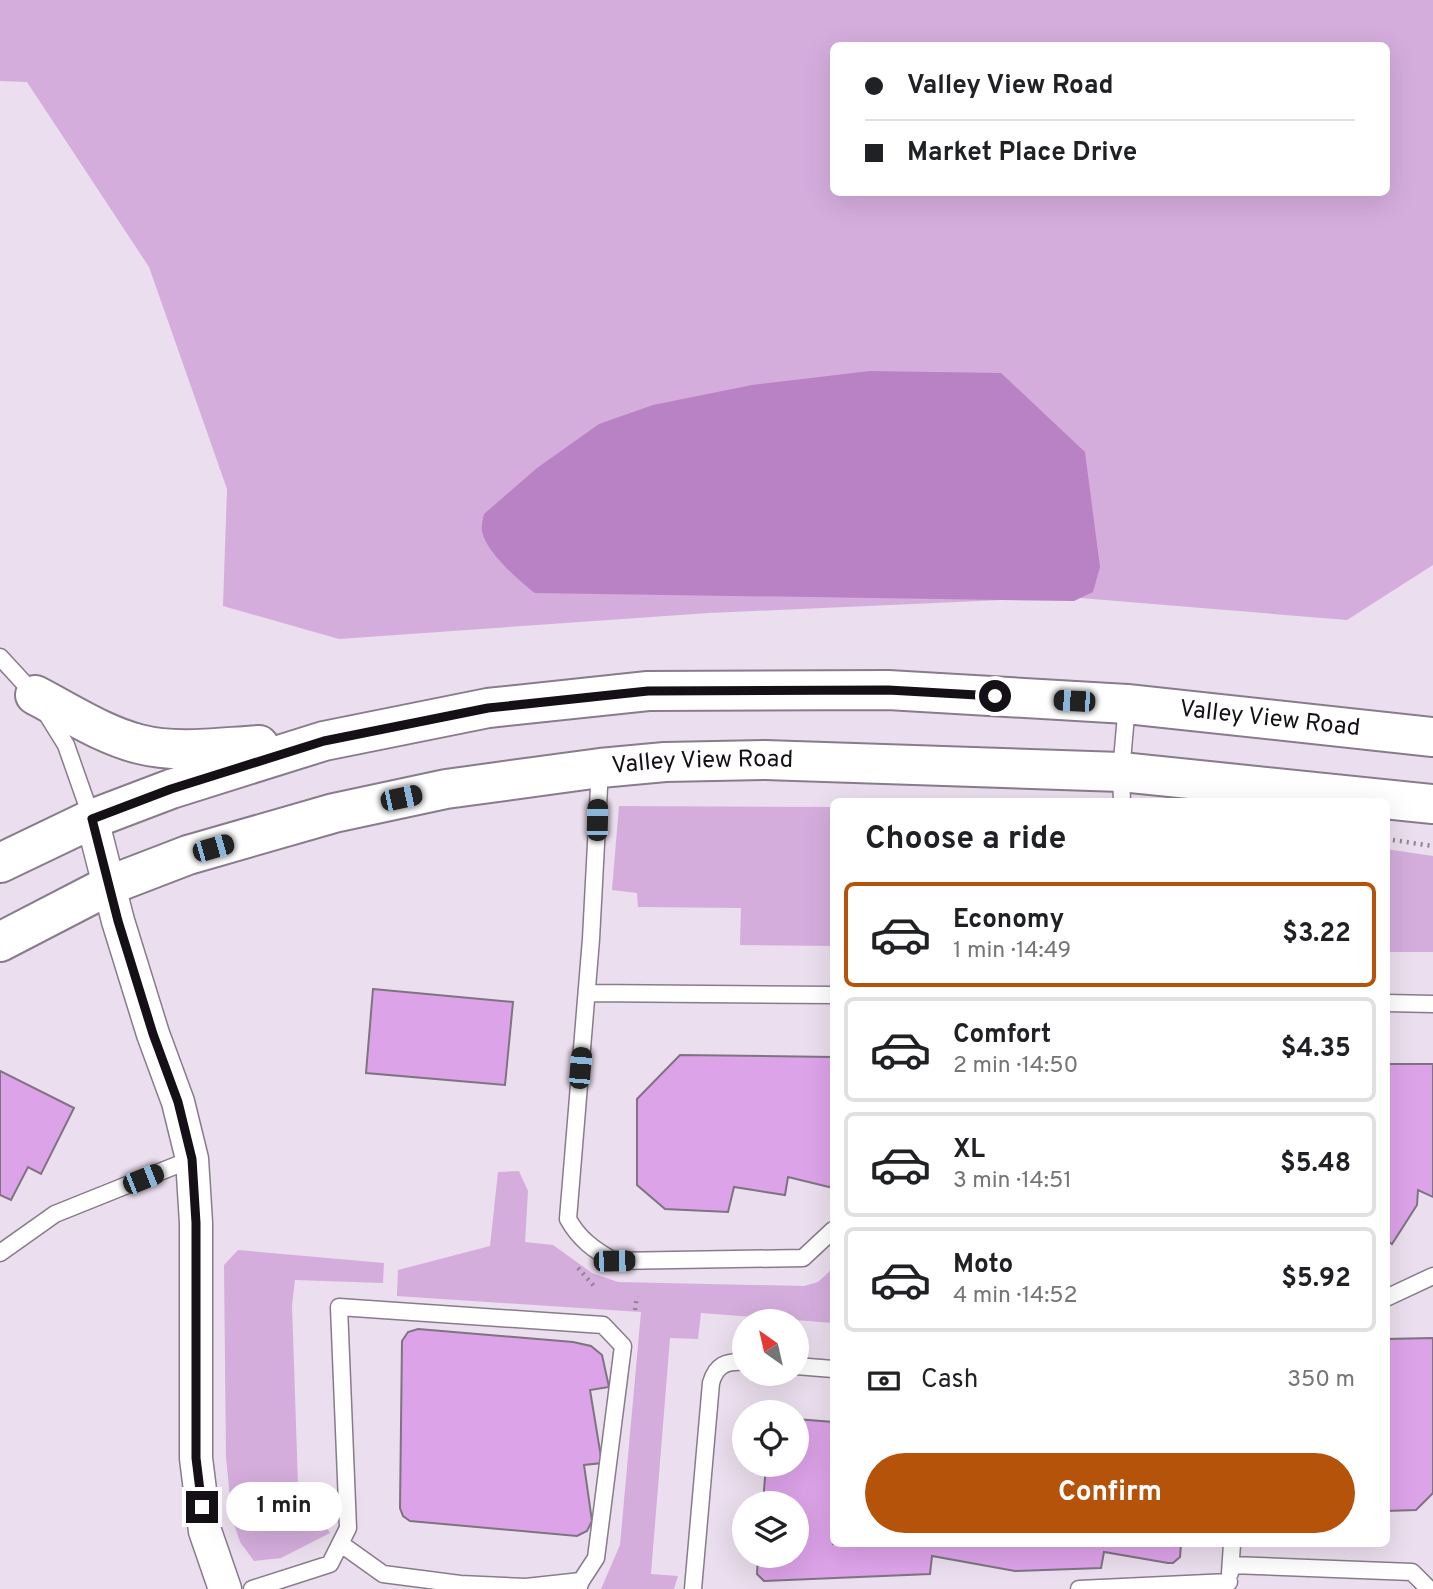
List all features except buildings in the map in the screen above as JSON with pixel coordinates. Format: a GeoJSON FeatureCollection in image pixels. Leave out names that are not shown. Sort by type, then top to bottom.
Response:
{"type":"FeatureCollection","features":[{"type":"Feature","properties":{"kind":"main road","name":"Valley View Road"},"geometry":{"type":"LineString","coordinates":[[0,863],[92,819],[183,785],[324,741],[488,708],[648,691],[888,690],[1128,704],[1433,737]]}},
{"type":"Feature","properties":{"kind":"main road"},"geometry":{"type":"LineString","coordinates":[[35,695],[120,738],[149,746],[195,749],[324,741]]}},
{"type":"Feature","properties":{"kind":"main road","name":"Valley View Road"},"geometry":{"type":"LineString","coordinates":[[0,942],[110,885],[188,855],[334,813],[446,789],[600,768],[665,762],[765,760],[1122,787],[1323,798]]}},
{"type":"Feature","properties":{"kind":"main road","name":"Valley View Road"},"geometry":{"type":"LineString","coordinates":[[1390,802],[1433,804]]}},
{"type":"Feature","properties":{"kind":"street"},"geometry":{"type":"LineString","coordinates":[[92,819],[130,959],[178,1102],[192,1159],[196,1223],[196,1458],[205,1531],[225,1589]]}},
{"type":"Feature","properties":{"kind":"lane"},"geometry":{"type":"LineString","coordinates":[[0,657],[35,695],[66,745],[92,819]]}},
{"type":"Feature","properties":{"kind":"lane"},"geometry":{"type":"LineString","coordinates":[[1122,787],[1128,704]]}},
{"type":"Feature","properties":{"kind":"lane"},"geometry":{"type":"LineString","coordinates":[[600,768],[568,1219],[577,1235],[594,1250],[614,1261],[803,1258],[830,1233]]}},
{"type":"Feature","properties":{"kind":"lane"},"geometry":{"type":"LineString","coordinates":[[586,993],[830,995]]}},
{"type":"Feature","properties":{"kind":"lane"},"geometry":{"type":"LineString","coordinates":[[1390,1003],[1433,1004]]}},
{"type":"Feature","properties":{"kind":"lane"},"geometry":{"type":"LineString","coordinates":[[0,1253],[55,1214],[192,1159]]}},
{"type":"Feature","properties":{"kind":"lane"},"geometry":{"type":"LineString","coordinates":[[1390,1296],[1433,1276]]}},
{"type":"Feature","properties":{"kind":"lane"},"geometry":{"type":"LineString","coordinates":[[252,1589],[330,1564],[348,1528],[339,1307],[604,1325],[623,1346],[596,1558],[579,1585],[526,1587],[460,1584],[383,1574],[341,1544]]}},
{"type":"Feature","properties":{"kind":"lane"},"geometry":{"type":"LineString","coordinates":[[693,1589],[711,1383],[719,1367],[732,1361]]}},
{"type":"Feature","properties":{"kind":"lane"},"geometry":{"type":"LineString","coordinates":[[809,1367],[830,1368]]}},
{"type":"Feature","properties":{"kind":"lane"},"geometry":{"type":"LineString","coordinates":[[1079,1589],[1229,1586],[1232,1547]]}},
{"type":"Feature","properties":{"kind":"lane"},"geometry":{"type":"LineString","coordinates":[[1231,1564],[1412,1572],[1429,1589]]}},
{"type":"Feature","properties":{"kind":"path"},"geometry":{"type":"LineString","coordinates":[[1390,840],[1433,846]]}},
{"type":"Feature","properties":{"kind":"path"},"geometry":{"type":"LineString","coordinates":[[635,1310],[637,1296]]}},
{"type":"Feature","properties":{"kind":"shaded area"},"geometry":{"type":"Polygon","coordinates":[[[0,0],[1433,0],[1433,565],[1347,620],[1068,597],[709,613],[339,639],[223,606],[227,489],[149,267],[27,82],[0,81],[0,0]]]}},
{"type":"Feature","properties":{"kind":"shaded area"},"geometry":{"type":"Polygon","coordinates":[[[870,371],[1001,373],[1085,452],[1100,567],[1093,592],[1074,601],[535,593],[504,565],[484,539],[484,514],[537,468],[599,424],[653,405],[752,385],[870,371]]]}},
{"type":"Feature","properties":{"kind":"shaded area"},"geometry":{"type":"Polygon","coordinates":[[[619,806],[830,807],[830,946],[740,945],[741,908],[638,907],[637,893],[612,890],[619,806]]]}},
{"type":"Feature","properties":{"kind":"shaded area"},"geometry":{"type":"Polygon","coordinates":[[[1390,850],[1433,856],[1433,952],[1390,952],[1390,850]]]}},
{"type":"Feature","properties":{"kind":"shaded area"},"geometry":{"type":"Polygon","coordinates":[[[519,1171],[528,1191],[525,1242],[553,1245],[592,1273],[618,1282],[804,1286],[818,1282],[830,1271],[830,1323],[809,1321],[809,1309],[732,1309],[732,1315],[701,1313],[698,1339],[670,1338],[651,1574],[678,1576],[674,1589],[601,1589],[620,1545],[641,1312],[397,1296],[398,1270],[490,1246],[498,1172],[519,1171]]]}},
{"type":"Feature","properties":{"kind":"shaded area"},"geometry":{"type":"Polygon","coordinates":[[[238,1250],[384,1263],[383,1283],[295,1280],[292,1305],[299,1515],[320,1517],[330,1533],[281,1558],[254,1561],[240,1542],[232,1518],[226,1457],[224,1265],[238,1250]]]}},
{"type":"Feature","properties":{"kind":"route"},"geometry":{"type":"LineString","coordinates":[[202,1507],[196,1458],[196,1223],[192,1159],[178,1102],[153,1034],[118,921],[92,819],[251,762],[324,741],[488,708],[648,691],[888,690],[995,696]]}}]}
